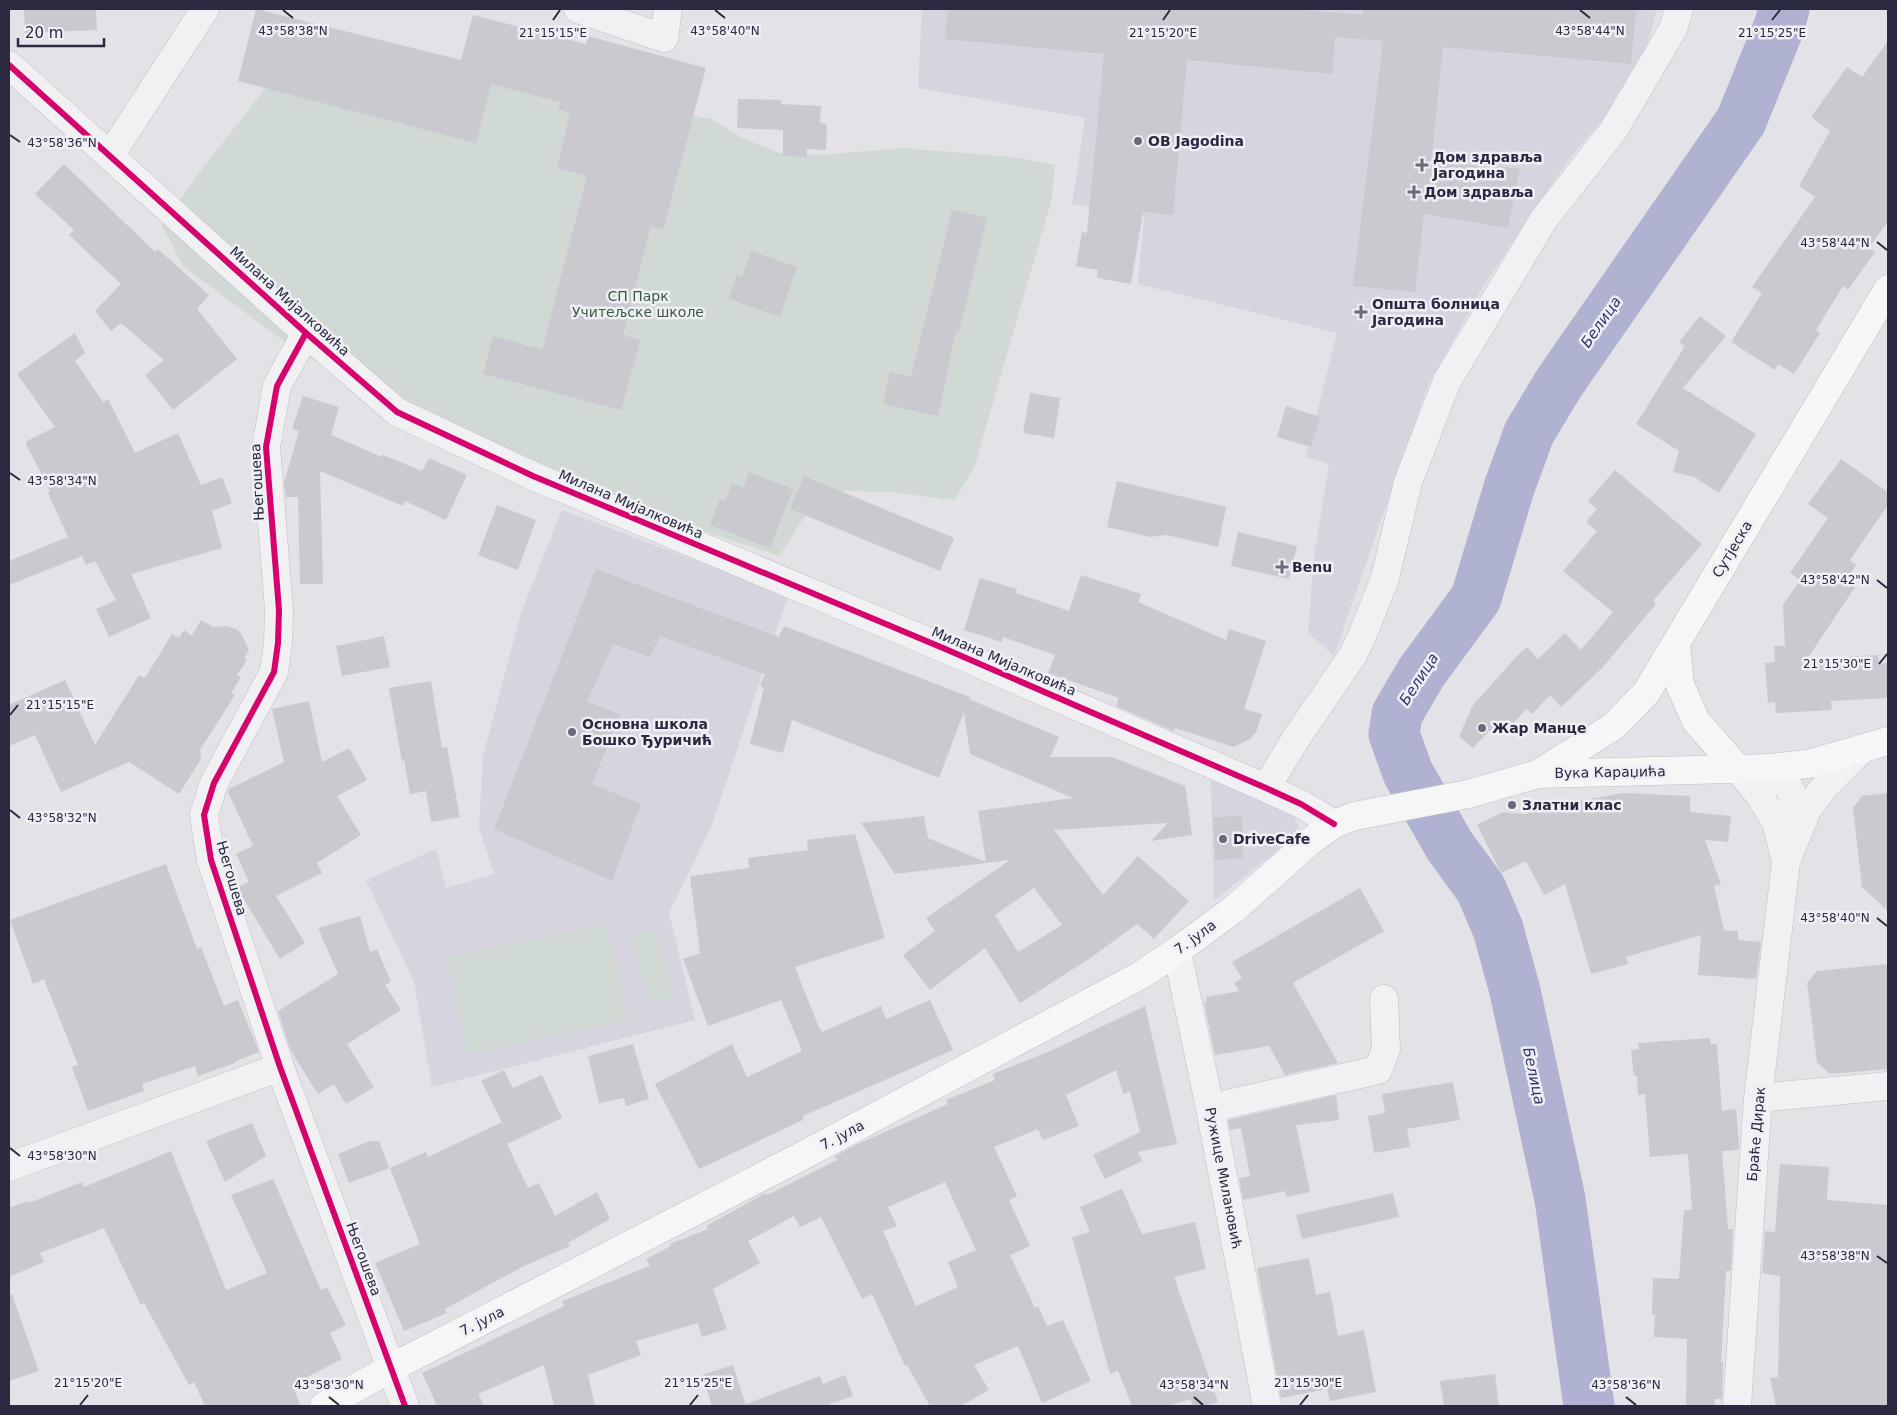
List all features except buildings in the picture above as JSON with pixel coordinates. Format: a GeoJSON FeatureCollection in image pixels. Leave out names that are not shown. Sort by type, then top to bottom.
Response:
{"type":"FeatureCollection","features":[{"type":"Feature","properties":{"kind":"main road","name":"Сутјеска"},"geometry":{"type":"LineString","coordinates":[[1538,774],[1614,726],[1646,693],[1888,289]]}},
{"type":"Feature","properties":{"kind":"main road"},"geometry":{"type":"LineString","coordinates":[[1676,644],[1680,685],[1696,721],[1738,769]]}},
{"type":"Feature","properties":{"kind":"main road","name":"Вука Караџића"},"geometry":{"type":"LineString","coordinates":[[1345,820],[1468,794],[1538,774],[1770,768],[1808,764],[1888,741]]}},
{"type":"Feature","properties":{"kind":"main road","name":"7. јула"},"geometry":{"type":"LineString","coordinates":[[324,1406],[391,1368],[1107,994],[1177,952],[1234,909],[1302,848],[1345,820]]}},
{"type":"Feature","properties":{"kind":"street"},"geometry":{"type":"LineString","coordinates":[[110,156],[205,9]]}},
{"type":"Feature","properties":{"kind":"street"},"geometry":{"type":"LineString","coordinates":[[578,9],[664,38],[668,9]]}},
{"type":"Feature","properties":{"kind":"street"},"geometry":{"type":"LineString","coordinates":[[1266,788],[1295,740],[1353,655],[1362,636],[1385,578],[1408,482],[1447,381],[1544,219],[1613,131],[1673,29],[1679,9]]}},
{"type":"Feature","properties":{"kind":"street","name":"Милана Мијалковића"},"geometry":{"type":"LineString","coordinates":[[9,65],[306,333],[397,412],[532,476],[952,652],[1301,804],[1345,820]]}},
{"type":"Feature","properties":{"kind":"street","name":"Његошева"},"geometry":{"type":"LineString","coordinates":[[306,333],[277,386],[266,447],[279,610],[278,643],[274,672],[214,783],[204,815],[211,860],[280,1067],[405,1406]]}},
{"type":"Feature","properties":{"kind":"street","name":"Браће Дирак"},"geometry":{"type":"LineString","coordinates":[[1737,1406],[1758,1098],[1786,862],[1808,808],[1826,785],[1862,750]]}},
{"type":"Feature","properties":{"kind":"street"},"geometry":{"type":"LineString","coordinates":[[1770,768],[1790,788],[1802,821]]}},
{"type":"Feature","properties":{"kind":"street","name":"Браће Дирак"},"geometry":{"type":"LineString","coordinates":[[1738,769],[1760,796],[1776,822],[1786,862]]}},
{"type":"Feature","properties":{"kind":"street","name":"Ружице Милановић"},"geometry":{"type":"LineString","coordinates":[[1177,952],[1210,1108],[1267,1406]]}},
{"type":"Feature","properties":{"kind":"street"},"geometry":{"type":"LineString","coordinates":[[1210,1108],[1378,1070],[1386,1049],[1384,999]]}},
{"type":"Feature","properties":{"kind":"street"},"geometry":{"type":"LineString","coordinates":[[9,1167],[280,1067]]}},
{"type":"Feature","properties":{"kind":"street"},"geometry":{"type":"LineString","coordinates":[[1758,1098],[1888,1086]]}},
{"type":"Feature","properties":{"kind":"shaded area","name":"Општа болница Јагодина"},"geometry":{"type":"Polygon","coordinates":[[[922,9],[1657,9],[1639,76],[1570,158],[1527,220],[1480,292],[1428,385],[1334,656],[1308,632],[1314,556],[1329,464],[1306,457],[1337,333],[1138,284],[1144,216],[1072,204],[1085,118],[918,88],[922,9]]]}},
{"type":"Feature","properties":{"kind":"shaded area"},"geometry":{"type":"Polygon","coordinates":[[[562,510],[788,596],[712,825],[669,913],[695,1020],[432,1087],[414,982],[366,880],[436,849],[446,888],[494,874],[479,828],[483,756],[521,613],[562,510]]]}},
{"type":"Feature","properties":{"kind":"shaded area"},"geometry":{"type":"Polygon","coordinates":[[[1211,779],[1292,814],[1299,826],[1286,843],[1214,901],[1211,779]]]}},
{"type":"Feature","properties":{"kind":"green space","name":"СП Парк Учитељске школе"},"geometry":{"type":"Polygon","coordinates":[[[293,53],[608,99],[712,119],[742,138],[779,153],[820,155],[902,148],[1014,157],[1055,165],[1051,202],[975,465],[955,500],[888,492],[822,490],[779,556],[566,485],[296,350],[183,266],[162,225],[202,169],[293,53]]]}},
{"type":"Feature","properties":{"kind":"green space"},"geometry":{"type":"Polygon","coordinates":[[[607,924],[628,1020],[467,1054],[446,957],[607,924]]]}},
{"type":"Feature","properties":{"kind":"green space"},"geometry":{"type":"Polygon","coordinates":[[[656,928],[675,996],[649,1004],[629,936],[656,928]]]}},
{"type":"Feature","properties":{"kind":"waterway","name":"Белица"},"geometry":{"type":"LineString","coordinates":[[1589,1406],[1560,1199],[1515,991],[1498,929],[1481,889],[1449,845],[1408,773],[1394,734],[1397,714],[1421,673],[1476,598],[1509,488],[1529,433],[1559,383],[1741,121],[1779,27],[1784,9]]}},
{"type":"Feature","properties":{"kind":"cycle path"},"geometry":{"type":"LineString","coordinates":[[9,65],[306,333],[397,412],[533,476],[943,648],[1266,788],[1301,804],[1334,824]]}},
{"type":"Feature","properties":{"kind":"cycle path"},"geometry":{"type":"LineString","coordinates":[[306,333],[277,386],[266,447],[279,610],[278,643],[274,672],[214,783],[204,815],[211,860],[280,1067],[405,1406]]}},
{"type":"Feature","properties":{"kind":"place","name":"OB Jagodina"},"geometry":{"type":"Point","coordinates":[1138,141]}},
{"type":"Feature","properties":{"kind":"place","name":"Дом здравља Јагодина"},"geometry":{"type":"Point","coordinates":[1422,165]}},
{"type":"Feature","properties":{"kind":"place","name":"Дом здравља"},"geometry":{"type":"Point","coordinates":[1414,192]}},
{"type":"Feature","properties":{"kind":"place","name":"Општа болница Јагодина"},"geometry":{"type":"Point","coordinates":[1361,312]}},
{"type":"Feature","properties":{"kind":"place","name":"Benu"},"geometry":{"type":"Point","coordinates":[1282,567]}},
{"type":"Feature","properties":{"kind":"place","name":"Жар Манце"},"geometry":{"type":"Point","coordinates":[1482,728]}},
{"type":"Feature","properties":{"kind":"place","name":"Основна школа Бошко Ђуричић"},"geometry":{"type":"Point","coordinates":[572,732]}},
{"type":"Feature","properties":{"kind":"place","name":"Златни клас"},"geometry":{"type":"Point","coordinates":[1512,805]}},
{"type":"Feature","properties":{"kind":"place","name":"DriveCafe"},"geometry":{"type":"Point","coordinates":[1223,839]}}]}
